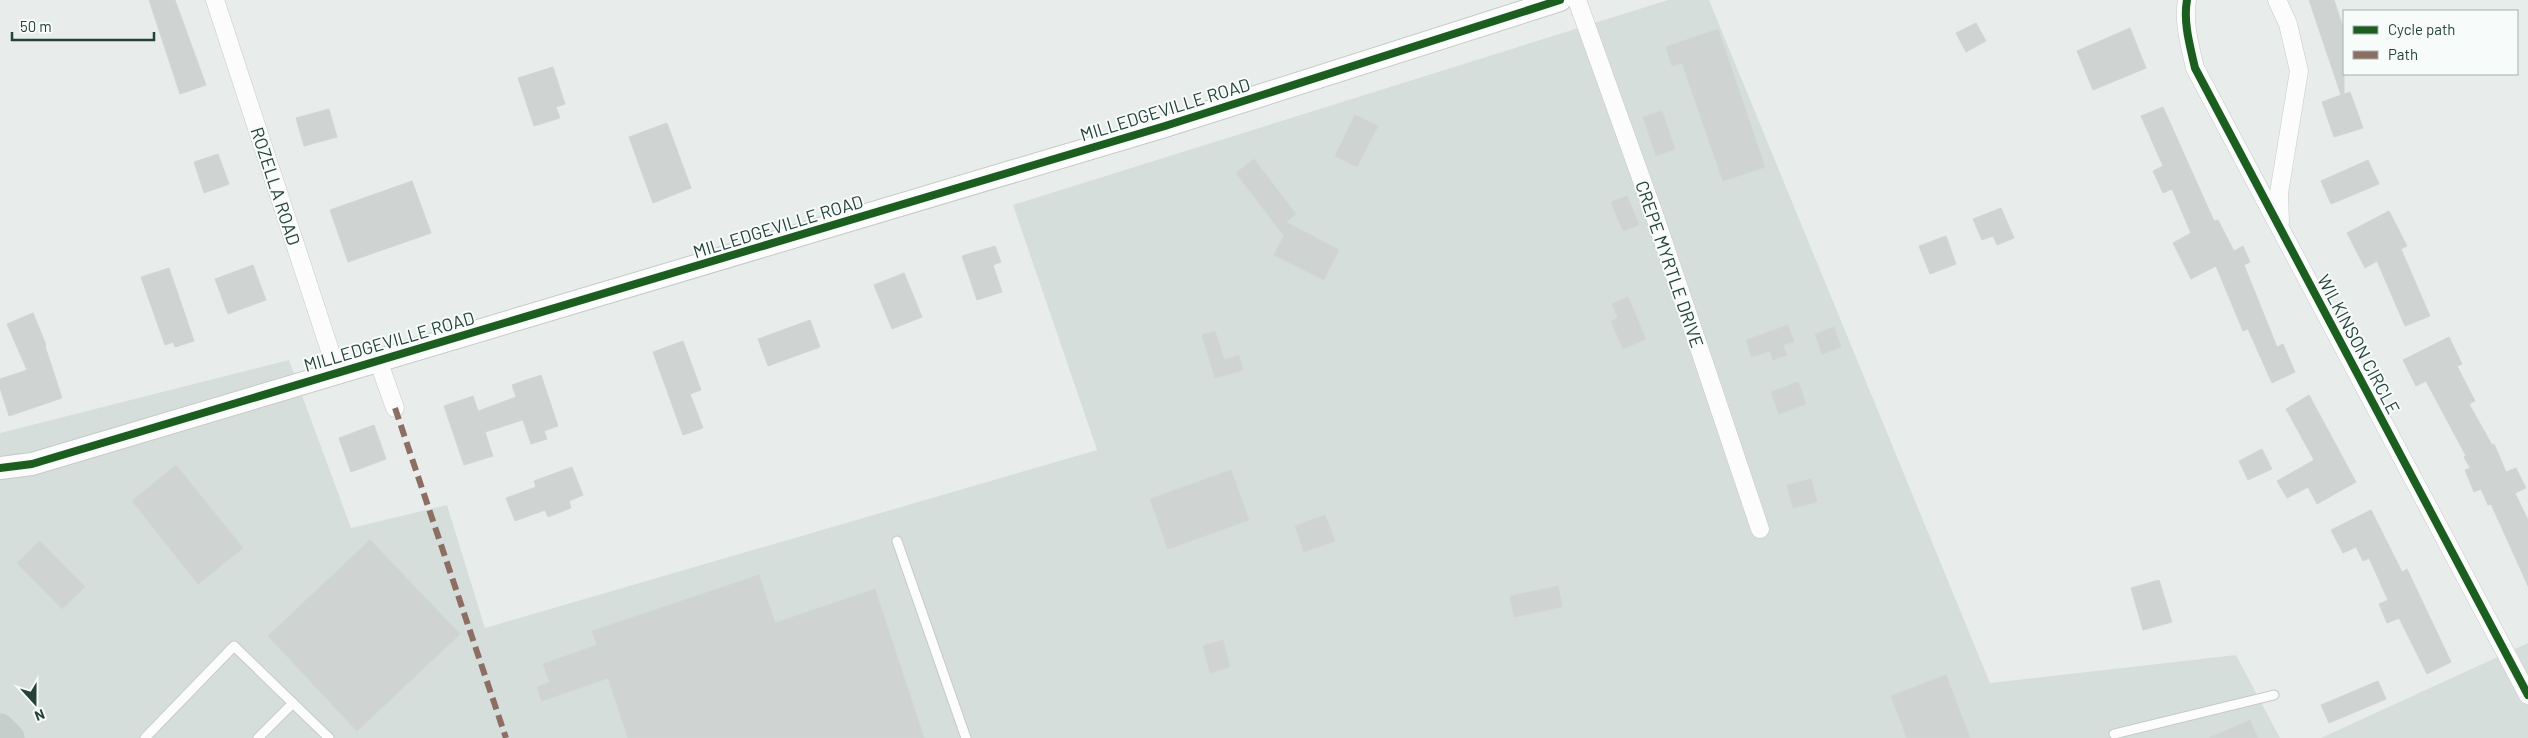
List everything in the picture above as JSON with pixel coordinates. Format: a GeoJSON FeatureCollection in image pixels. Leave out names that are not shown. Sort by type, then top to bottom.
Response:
{"type":"FeatureCollection","features":[{"type":"Feature","properties":{"kind":"highway"},"geometry":{"type":"LineString","coordinates":[[0,728],[10,738]]}},
{"type":"Feature","properties":{"kind":"street","name":"ROZELLA ROAD"},"geometry":{"type":"LineString","coordinates":[[215,0],[337,372]]}},
{"type":"Feature","properties":{"kind":"street","name":"MILLEDGEVILLE ROAD"},"geometry":{"type":"LineString","coordinates":[[0,468],[32,464],[1165,126],[1560,0]]}},
{"type":"Feature","properties":{"kind":"street","name":"CREPE MYRTLE DRIVE"},"geometry":{"type":"LineString","coordinates":[[1578,0],[1654,214],[1760,529]]}},
{"type":"Feature","properties":{"kind":"street","name":"WILKINSON CIRCLE"},"geometry":{"type":"LineString","coordinates":[[2187,0],[2185,10],[2195,68],[2528,695]]}},
{"type":"Feature","properties":{"kind":"street","name":"WILKINSON CIRCLE"},"geometry":{"type":"LineString","coordinates":[[2277,0],[2288,24],[2299,71],[2279,193],[2280,225]]}},
{"type":"Feature","properties":{"kind":"street"},"geometry":{"type":"LineString","coordinates":[[378,360],[395,408]]}},
{"type":"Feature","properties":{"kind":"street","name":"MILLEDGEVILLE ROAD"},"geometry":{"type":"LineString","coordinates":[[0,483],[32,464]]}},
{"type":"Feature","properties":{"kind":"lane"},"geometry":{"type":"LineString","coordinates":[[897,541],[966,738]]}},
{"type":"Feature","properties":{"kind":"lane"},"geometry":{"type":"LineString","coordinates":[[145,738],[234,646],[329,738]]}},
{"type":"Feature","properties":{"kind":"lane"},"geometry":{"type":"LineString","coordinates":[[2114,734],[2274,695]]}},
{"type":"Feature","properties":{"kind":"lane"},"geometry":{"type":"LineString","coordinates":[[258,738],[293,703]]}},
{"type":"Feature","properties":{"kind":"shaded area"},"geometry":{"type":"Polygon","coordinates":[[[1668,0],[1709,0],[1990,683],[2236,655],[2280,738],[0,738],[0,433],[289,360],[351,528],[447,505],[485,628],[1097,450],[1013,205],[1668,0]]]}},
{"type":"Feature","properties":{"kind":"shaded area"},"geometry":{"type":"Polygon","coordinates":[[[2528,643],[2528,738],[2321,738],[2528,643]]]}},
{"type":"Feature","properties":{"kind":"building"},"geometry":{"type":"Polygon","coordinates":[[[149,0],[175,0],[206,85],[180,94],[149,0]]]}},
{"type":"Feature","properties":{"kind":"building"},"geometry":{"type":"Polygon","coordinates":[[[2309,0],[2334,0],[2343,27],[2344,94],[2350,92],[2363,128],[2334,137],[2322,102],[2341,95],[2309,0]]]}},
{"type":"Feature","properties":{"kind":"building"},"geometry":{"type":"Polygon","coordinates":[[[1976,23],[1986,41],[1966,52],[1956,33],[1976,23]]]}},
{"type":"Feature","properties":{"kind":"building"},"geometry":{"type":"Polygon","coordinates":[[[2130,28],[2146,68],[2093,90],[2077,51],[2130,28]]]}},
{"type":"Feature","properties":{"kind":"building"},"geometry":{"type":"Polygon","coordinates":[[[1718,29],[1765,167],[1723,181],[1682,63],[1672,66],[1666,47],[1718,29]]]}},
{"type":"Feature","properties":{"kind":"building"},"geometry":{"type":"Polygon","coordinates":[[[553,67],[565,104],[556,107],[560,118],[534,126],[518,78],[553,67]]]}},
{"type":"Feature","properties":{"kind":"building"},"geometry":{"type":"Polygon","coordinates":[[[2163,107],[2214,221],[2218,220],[2234,251],[2243,246],[2250,262],[2244,265],[2277,347],[2283,344],[2295,372],[2272,383],[2248,329],[2243,331],[2216,266],[2191,279],[2173,243],[2191,233],[2172,189],[2163,193],[2153,171],[2163,166],[2141,116],[2163,107]]]}},
{"type":"Feature","properties":{"kind":"building"},"geometry":{"type":"Polygon","coordinates":[[[329,109],[337,137],[304,146],[296,118],[329,109]]]}},
{"type":"Feature","properties":{"kind":"building"},"geometry":{"type":"Polygon","coordinates":[[[1662,111],[1675,149],[1656,156],[1643,117],[1662,111]]]}},
{"type":"Feature","properties":{"kind":"building"},"geometry":{"type":"Polygon","coordinates":[[[1355,115],[1378,126],[1357,167],[1335,156],[1355,115]]]}},
{"type":"Feature","properties":{"kind":"building"},"geometry":{"type":"Polygon","coordinates":[[[667,123],[691,188],[653,203],[629,137],[667,123]]]}},
{"type":"Feature","properties":{"kind":"building"},"geometry":{"type":"Polygon","coordinates":[[[218,154],[229,184],[204,193],[194,162],[218,154]]]}},
{"type":"Feature","properties":{"kind":"building"},"geometry":{"type":"Polygon","coordinates":[[[1254,159],[1296,214],[1286,222],[1339,250],[1324,280],[1274,255],[1284,236],[1236,173],[1254,159]]]}},
{"type":"Feature","properties":{"kind":"building"},"geometry":{"type":"Polygon","coordinates":[[[2368,160],[2379,184],[2331,204],[2321,181],[2368,160]]]}},
{"type":"Feature","properties":{"kind":"building"},"geometry":{"type":"Polygon","coordinates":[[[412,181],[431,233],[348,262],[330,210],[412,181]]]}},
{"type":"Feature","properties":{"kind":"building"},"geometry":{"type":"Polygon","coordinates":[[[1627,196],[1639,225],[1623,231],[1611,202],[1627,196]]]}},
{"type":"Feature","properties":{"kind":"building"},"geometry":{"type":"Polygon","coordinates":[[[2001,208],[2014,238],[1997,245],[1993,236],[1982,240],[1973,219],[2001,208]]]}},
{"type":"Feature","properties":{"kind":"building"},"geometry":{"type":"Polygon","coordinates":[[[2389,211],[2407,246],[2401,249],[2430,316],[2405,326],[2377,261],[2365,268],[2347,233],[2389,211]]]}},
{"type":"Feature","properties":{"kind":"building"},"geometry":{"type":"Polygon","coordinates":[[[1946,236],[1956,264],[1930,274],[1919,246],[1946,236]]]}},
{"type":"Feature","properties":{"kind":"building"},"geometry":{"type":"Polygon","coordinates":[[[995,246],[1001,262],[993,265],[1002,292],[977,300],[962,256],[995,246]]]}},
{"type":"Feature","properties":{"kind":"building"},"geometry":{"type":"Polygon","coordinates":[[[253,265],[266,300],[228,314],[215,279],[253,265]]]}},
{"type":"Feature","properties":{"kind":"building"},"geometry":{"type":"Polygon","coordinates":[[[169,268],[194,341],[175,347],[173,342],[165,345],[141,277],[169,268]]]}},
{"type":"Feature","properties":{"kind":"building"},"geometry":{"type":"Polygon","coordinates":[[[904,273],[922,317],[892,329],[874,285],[904,273]]]}},
{"type":"Feature","properties":{"kind":"building"},"geometry":{"type":"Polygon","coordinates":[[[1628,297],[1646,339],[1623,349],[1611,321],[1618,318],[1612,304],[1628,297]]]}},
{"type":"Feature","properties":{"kind":"building"},"geometry":{"type":"Polygon","coordinates":[[[33,313],[46,345],[62,398],[9,416],[0,388],[0,379],[27,370],[7,324],[33,313]]]}},
{"type":"Feature","properties":{"kind":"building"},"geometry":{"type":"Polygon","coordinates":[[[810,320],[820,347],[768,366],[758,339],[810,320]]]}},
{"type":"Feature","properties":{"kind":"building"},"geometry":{"type":"Polygon","coordinates":[[[1788,325],[1794,342],[1783,345],[1787,355],[1773,360],[1770,351],[1752,357],[1746,340],[1788,325]]]}},
{"type":"Feature","properties":{"kind":"building"},"geometry":{"type":"Polygon","coordinates":[[[1834,327],[1841,347],[1822,354],[1815,334],[1834,327]]]}},
{"type":"Feature","properties":{"kind":"building"},"geometry":{"type":"Polygon","coordinates":[[[1215,331],[1224,360],[1239,355],[1243,370],[1215,378],[1202,335],[1215,331]]]}},
{"type":"Feature","properties":{"kind":"building"},"geometry":{"type":"Polygon","coordinates":[[[2449,337],[2462,364],[2457,366],[2475,401],[2469,404],[2492,445],[2494,444],[2506,472],[2516,468],[2526,488],[2515,493],[2528,520],[2528,586],[2491,504],[2488,505],[2481,489],[2474,492],[2465,470],[2470,468],[2464,457],[2466,456],[2426,381],[2416,386],[2403,360],[2449,337]]]}},
{"type":"Feature","properties":{"kind":"building"},"geometry":{"type":"Polygon","coordinates":[[[683,341],[701,390],[690,394],[703,428],[683,435],[653,352],[683,341]]]}},
{"type":"Feature","properties":{"kind":"building"},"geometry":{"type":"Polygon","coordinates":[[[541,375],[558,426],[544,431],[547,439],[531,444],[523,420],[485,432],[493,456],[464,465],[444,406],[473,396],[478,411],[516,397],[512,385],[541,375]]]}},
{"type":"Feature","properties":{"kind":"building"},"geometry":{"type":"Polygon","coordinates":[[[1798,382],[1806,404],[1779,414],[1771,392],[1798,382]]]}},
{"type":"Feature","properties":{"kind":"building"},"geometry":{"type":"Polygon","coordinates":[[[2309,395],[2356,482],[2317,504],[2308,487],[2287,498],[2277,481],[2314,460],[2286,409],[2309,395]]]}},
{"type":"Feature","properties":{"kind":"building"},"geometry":{"type":"Polygon","coordinates":[[[374,425],[386,459],[351,472],[339,438],[374,425]]]}},
{"type":"Feature","properties":{"kind":"building"},"geometry":{"type":"Polygon","coordinates":[[[2262,449],[2272,469],[2248,480],[2239,461],[2262,449]]]}},
{"type":"Feature","properties":{"kind":"building"},"geometry":{"type":"Polygon","coordinates":[[[176,465],[243,548],[198,584],[132,501],[176,465]]]}},
{"type":"Feature","properties":{"kind":"building"},"geometry":{"type":"Polygon","coordinates":[[[572,467],[583,495],[569,501],[571,508],[548,517],[545,510],[515,521],[506,498],[536,487],[534,481],[572,467]]]}},
{"type":"Feature","properties":{"kind":"building"},"geometry":{"type":"Polygon","coordinates":[[[1231,470],[1249,520],[1168,549],[1150,499],[1231,470]]]}},
{"type":"Feature","properties":{"kind":"building"},"geometry":{"type":"Polygon","coordinates":[[[1811,479],[1817,502],[1793,508],[1787,485],[1811,479]]]}},
{"type":"Feature","properties":{"kind":"building"},"geometry":{"type":"Polygon","coordinates":[[[2371,510],[2402,572],[2407,569],[2451,662],[2427,674],[2399,618],[2387,623],[2379,604],[2388,600],[2369,558],[2363,561],[2356,547],[2343,553],[2331,530],[2371,510]]]}},
{"type":"Feature","properties":{"kind":"building"},"geometry":{"type":"Polygon","coordinates":[[[1325,515],[1335,541],[1304,552],[1295,526],[1325,515]]]}},
{"type":"Feature","properties":{"kind":"building"},"geometry":{"type":"Polygon","coordinates":[[[370,540],[460,634],[357,731],[268,636],[370,540]]]}},
{"type":"Feature","properties":{"kind":"building"},"geometry":{"type":"Polygon","coordinates":[[[40,541],[85,587],[62,609],[17,563],[40,541]]]}},
{"type":"Feature","properties":{"kind":"building"},"geometry":{"type":"Polygon","coordinates":[[[759,575],[775,623],[875,589],[924,738],[628,738],[608,678],[542,701],[537,687],[550,682],[543,664],[597,645],[592,631],[759,575]]]}},
{"type":"Feature","properties":{"kind":"building"},"geometry":{"type":"Polygon","coordinates":[[[2159,580],[2172,622],[2143,630],[2131,588],[2159,580]]]}},
{"type":"Feature","properties":{"kind":"building"},"geometry":{"type":"Polygon","coordinates":[[[1558,586],[1562,607],[1514,617],[1510,596],[1558,586]]]}},
{"type":"Feature","properties":{"kind":"building"},"geometry":{"type":"Polygon","coordinates":[[[1223,640],[1230,667],[1210,673],[1203,646],[1223,640]]]}},
{"type":"Feature","properties":{"kind":"building"},"geometry":{"type":"Polygon","coordinates":[[[1946,675],[1970,738],[1907,738],[1891,696],[1946,675]]]}},
{"type":"Feature","properties":{"kind":"building"},"geometry":{"type":"Polygon","coordinates":[[[2378,681],[2386,699],[2329,723],[2321,705],[2378,681]]]}},
{"type":"Feature","properties":{"kind":"building"},"geometry":{"type":"Polygon","coordinates":[[[2250,720],[2258,738],[2209,738],[2250,720]]]}},
{"type":"Feature","properties":{"kind":"marked path"},"geometry":{"type":"LineString","coordinates":[[395,408],[506,738]]}},
{"type":"Feature","properties":{"kind":"cycle path"},"geometry":{"type":"LineString","coordinates":[[0,468],[32,464],[1165,126],[1560,0]]}},
{"type":"Feature","properties":{"kind":"cycle path"},"geometry":{"type":"LineString","coordinates":[[2187,0],[2186,25],[2195,68],[2528,695]]}}]}
